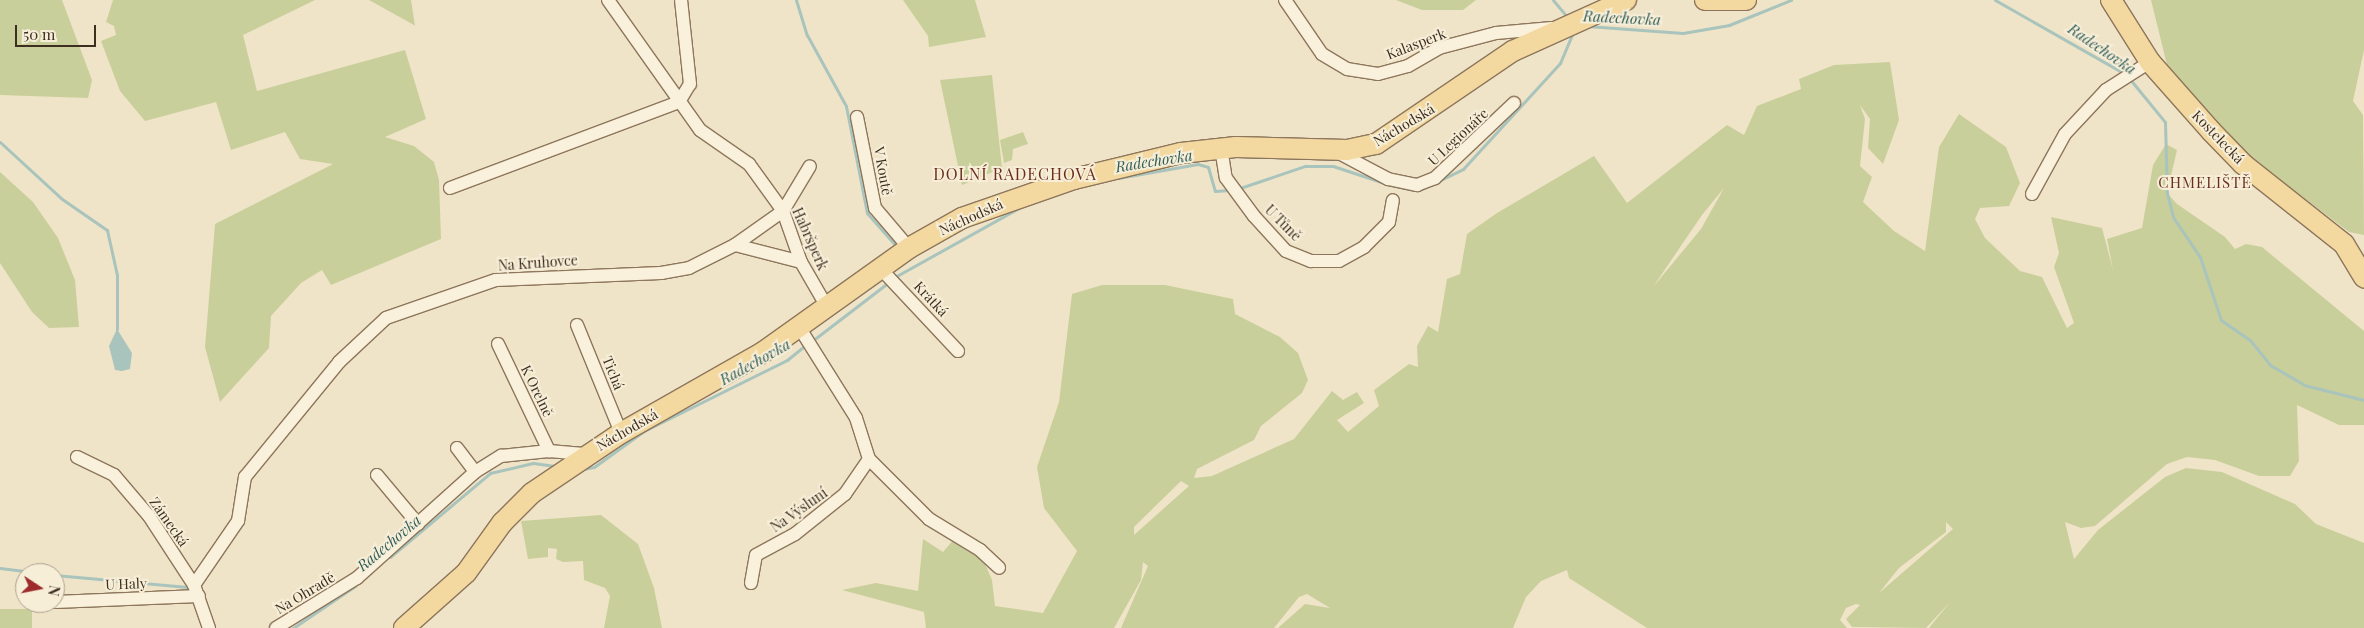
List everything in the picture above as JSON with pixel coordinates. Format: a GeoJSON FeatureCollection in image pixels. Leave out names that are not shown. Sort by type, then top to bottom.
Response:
{"type":"FeatureCollection","features":[{"type":"Feature","properties":{"kind":"main road","name":"Náchodská"},"geometry":{"type":"LineString","coordinates":[[404,628],[466,573],[502,523],[532,493],[586,454],[799,327],[909,248],[962,218],[1022,195],[1136,163],[1221,148],[1334,151],[1376,144],[1514,51],[1560,27],[1626,0]]}},
{"type":"Feature","properties":{"kind":"main road"},"geometry":{"type":"LineString","coordinates":[[1705,0],[1746,0]]}},
{"type":"Feature","properties":{"kind":"main road","name":"Kostelecká"},"geometry":{"type":"LineString","coordinates":[[2111,0],[2150,62],[2243,164],[2344,244],[2364,277]]}},
{"type":"Feature","properties":{"kind":"street","name":"Habršperk"},"geometry":{"type":"LineString","coordinates":[[608,0],[700,130],[749,164],[783,211],[802,262],[827,308]]}},
{"type":"Feature","properties":{"kind":"street"},"geometry":{"type":"LineString","coordinates":[[450,188],[679,102],[690,84],[681,0]]}},
{"type":"Feature","properties":{"kind":"street","name":"Kalasperk"},"geometry":{"type":"LineString","coordinates":[[1286,0],[1322,54],[1347,69],[1378,74],[1408,66],[1439,48],[1496,33],[1560,27]]}},
{"type":"Feature","properties":{"kind":"street"},"geometry":{"type":"LineString","coordinates":[[2032,194],[2065,134],[2106,90],[2150,62]]}},
{"type":"Feature","properties":{"kind":"street","name":"U Legionáře"},"geometry":{"type":"LineString","coordinates":[[1334,151],[1388,179],[1417,184],[1436,178],[1514,103]]}},
{"type":"Feature","properties":{"kind":"street","name":"V Koutě"},"geometry":{"type":"LineString","coordinates":[[857,117],[875,208],[909,248]]}},
{"type":"Feature","properties":{"kind":"street","name":"U Tůně"},"geometry":{"type":"LineString","coordinates":[[1221,148],[1230,182],[1240,196],[1286,251],[1312,261],[1339,261],[1364,247],[1389,222],[1393,200]]}},
{"type":"Feature","properties":{"kind":"street","name":"Na Kruhovce"},"geometry":{"type":"LineString","coordinates":[[197,590],[238,521],[245,477],[339,362],[386,318],[496,280],[661,273],[689,268],[735,245],[783,211],[810,166]]}},
{"type":"Feature","properties":{"kind":"street"},"geometry":{"type":"LineString","coordinates":[[735,245],[802,262]]}},
{"type":"Feature","properties":{"kind":"street","name":"Krátká"},"geometry":{"type":"LineString","coordinates":[[880,268],[958,351]]}},
{"type":"Feature","properties":{"kind":"street","name":"Tichá"},"geometry":{"type":"LineString","coordinates":[[577,325],[621,433]]}},
{"type":"Feature","properties":{"kind":"street"},"geometry":{"type":"LineString","coordinates":[[799,327],[856,418],[869,459],[929,519],[980,550],[999,568]]}},
{"type":"Feature","properties":{"kind":"street","name":"K Orelně"},"geometry":{"type":"LineString","coordinates":[[498,344],[549,451]]}},
{"type":"Feature","properties":{"kind":"street"},"geometry":{"type":"LineString","coordinates":[[457,448],[475,472]]}},
{"type":"Feature","properties":{"kind":"street","name":"Na Ohradě"},"geometry":{"type":"LineString","coordinates":[[276,628],[357,578],[475,472],[501,456],[549,451],[586,454]]}},
{"type":"Feature","properties":{"kind":"street","name":"Zámecká"},"geometry":{"type":"LineString","coordinates":[[77,457],[114,475],[149,516],[197,590],[209,628]]}},
{"type":"Feature","properties":{"kind":"street","name":"Na Výsluní"},"geometry":{"type":"LineString","coordinates":[[751,583],[756,555],[795,534],[845,494],[869,459]]}},
{"type":"Feature","properties":{"kind":"street"},"geometry":{"type":"LineString","coordinates":[[377,475],[418,524]]}},
{"type":"Feature","properties":{"kind":"street","name":"U Haly"},"geometry":{"type":"LineString","coordinates":[[65,601],[197,590]]}},
{"type":"Feature","properties":{"kind":"green space"},"geometry":{"type":"Polygon","coordinates":[[[0,0],[62,0],[92,80],[88,98],[0,95],[0,0]]]}},
{"type":"Feature","properties":{"kind":"green space"},"geometry":{"type":"Polygon","coordinates":[[[113,0],[315,0],[243,35],[257,91],[405,50],[426,119],[385,137],[414,146],[434,162],[439,180],[441,239],[331,285],[322,270],[301,283],[271,316],[269,348],[220,402],[205,347],[215,224],[333,164],[300,159],[285,132],[231,150],[216,102],[145,121],[120,91],[101,41],[116,35],[114,26],[106,22],[113,0]]]}},
{"type":"Feature","properties":{"kind":"green space"},"geometry":{"type":"Polygon","coordinates":[[[369,0],[411,0],[415,26],[414,25],[369,0]]]}},
{"type":"Feature","properties":{"kind":"green space"},"geometry":{"type":"Polygon","coordinates":[[[903,0],[975,0],[986,37],[929,47],[928,36],[903,0]]]}},
{"type":"Feature","properties":{"kind":"green space"},"geometry":{"type":"Polygon","coordinates":[[[1396,0],[1476,0],[1463,10],[1422,10],[1396,0]]]}},
{"type":"Feature","properties":{"kind":"green space"},"geometry":{"type":"Polygon","coordinates":[[[2151,0],[2364,0],[2364,50],[2353,101],[2363,115],[2364,235],[2349,232],[2216,131],[2169,73],[2151,0]]]}},
{"type":"Feature","properties":{"kind":"green space"},"geometry":{"type":"Polygon","coordinates":[[[1890,62],[1899,120],[1883,164],[1868,148],[1870,119],[1860,105],[1865,119],[1860,166],[1872,177],[1863,202],[1894,231],[1925,251],[1939,147],[1959,114],[2006,147],[2020,183],[2009,206],[1980,208],[1975,219],[1985,238],[2020,271],[2042,277],[2067,328],[2074,323],[2054,267],[2059,253],[2051,217],[2102,228],[2113,270],[2107,239],[2142,228],[2153,165],[2166,144],[2177,150],[2167,193],[2177,204],[2225,237],[2235,249],[2246,244],[2262,247],[2364,331],[2364,425],[2339,425],[2297,405],[2299,461],[2290,476],[2259,476],[2215,460],[2187,457],[2167,464],[2095,526],[2081,528],[2065,522],[2074,559],[2098,530],[2165,477],[2186,468],[2222,472],[2295,504],[2316,524],[2364,543],[2364,628],[1929,628],[1950,602],[1926,628],[1852,627],[1846,619],[1860,605],[1856,604],[1846,608],[1840,620],[1847,628],[1647,628],[1569,578],[1567,570],[1541,581],[1526,597],[1513,628],[1278,628],[1305,604],[1330,608],[1307,594],[1299,597],[1274,628],[1121,628],[1148,566],[1143,562],[1141,580],[1114,628],[926,628],[924,612],[842,590],[876,583],[918,591],[923,539],[943,552],[955,538],[983,559],[992,580],[995,606],[1043,613],[1077,551],[1044,508],[1037,467],[1059,402],[1072,294],[1102,285],[1165,285],[1233,299],[1235,314],[1280,337],[1298,353],[1308,380],[1302,393],[1261,426],[1254,440],[1197,469],[1194,478],[1212,476],[1294,439],[1332,391],[1343,400],[1357,392],[1364,403],[1337,420],[1348,432],[1379,406],[1374,390],[1409,364],[1418,367],[1417,346],[1428,326],[1438,332],[1447,279],[1460,274],[1467,234],[1497,213],[1594,156],[1627,203],[1727,125],[1744,135],[1757,106],[1801,89],[1799,79],[1834,65],[1890,62]],[[1724,188],[1702,215],[1653,287],[1701,229],[1724,188]],[[1181,481],[1134,527],[1134,535],[1189,486],[1181,481]],[[1946,522],[1946,532],[1899,568],[1879,593],[1953,529],[1946,522]]]}},
{"type":"Feature","properties":{"kind":"green space"},"geometry":{"type":"Polygon","coordinates":[[[992,75],[1002,168],[962,185],[940,80],[992,75]]]}},
{"type":"Feature","properties":{"kind":"green space"},"geometry":{"type":"Polygon","coordinates":[[[1023,132],[1028,144],[1013,149],[1012,160],[1004,163],[1000,140],[1023,132]]]}},
{"type":"Feature","properties":{"kind":"green space"},"geometry":{"type":"Polygon","coordinates":[[[0,172],[33,202],[58,238],[75,280],[79,327],[49,328],[32,312],[0,263],[0,172]]]}},
{"type":"Feature","properties":{"kind":"green space"},"geometry":{"type":"Polygon","coordinates":[[[601,515],[638,544],[654,588],[662,628],[604,628],[610,596],[605,588],[584,580],[583,561],[563,562],[556,559],[557,549],[548,548],[548,557],[528,559],[521,521],[601,515]]]}},
{"type":"Feature","properties":{"kind":"green space"},"geometry":{"type":"Polygon","coordinates":[[[0,609],[15,609],[15,613],[32,613],[32,628],[0,628],[0,609]]]}},
{"type":"Feature","properties":{"kind":"water"},"geometry":{"type":"Polygon","coordinates":[[[117,329],[132,353],[130,369],[122,371],[115,370],[109,346],[117,329]]]}},
{"type":"Feature","properties":{"kind":"waterway"},"geometry":{"type":"LineString","coordinates":[[796,0],[807,35],[846,106],[867,213],[897,247]]}},
{"type":"Feature","properties":{"kind":"waterway"},"geometry":{"type":"LineString","coordinates":[[1553,0],[1569,19]]}},
{"type":"Feature","properties":{"kind":"waterway","name":"Radechovka"},"geometry":{"type":"LineString","coordinates":[[1587,26],[1683,33],[1729,25],[1791,0]]}},
{"type":"Feature","properties":{"kind":"waterway","name":"Radechovka"},"geometry":{"type":"LineString","coordinates":[[1995,0],[2125,74]]}},
{"type":"Feature","properties":{"kind":"waterway","name":"Radechovka"},"geometry":{"type":"LineString","coordinates":[[1422,189],[1463,169],[1560,63],[1573,32]]}},
{"type":"Feature","properties":{"kind":"waterway","name":"Radechovka"},"geometry":{"type":"LineString","coordinates":[[2129,78],[2165,122],[2167,193],[2173,217],[2200,257],[2221,320],[2250,340],[2270,365],[2304,385],[2364,400]]}},
{"type":"Feature","properties":{"kind":"waterway"},"geometry":{"type":"LineString","coordinates":[[0,142],[62,199],[107,230],[117,275],[117,329]]}},
{"type":"Feature","properties":{"kind":"waterway","name":"Radechovka"},"geometry":{"type":"LineString","coordinates":[[1118,178],[1198,164],[1208,167],[1215,191],[1231,190]]}},
{"type":"Feature","properties":{"kind":"waterway","name":"Radechovka"},"geometry":{"type":"LineString","coordinates":[[1237,189],[1305,166],[1333,166],[1384,183]]}},
{"type":"Feature","properties":{"kind":"waterway","name":"Radechovka"},"geometry":{"type":"LineString","coordinates":[[1390,185],[1413,190]]}},
{"type":"Feature","properties":{"kind":"waterway","name":"Radechovka"},"geometry":{"type":"LineString","coordinates":[[893,278],[1019,208]]}},
{"type":"Feature","properties":{"kind":"waterway","name":"Radechovka"},"geometry":{"type":"LineString","coordinates":[[812,341],[889,282]]}},
{"type":"Feature","properties":{"kind":"waterway","name":"Radechovka"},"geometry":{"type":"LineString","coordinates":[[583,469],[594,467],[644,431],[787,360],[807,344]]}},
{"type":"Feature","properties":{"kind":"waterway","name":"Radechovka"},"geometry":{"type":"LineString","coordinates":[[390,557],[490,473],[533,463],[555,466]]}},
{"type":"Feature","properties":{"kind":"waterway"},"geometry":{"type":"LineString","coordinates":[[0,568],[15,570]]}},
{"type":"Feature","properties":{"kind":"waterway"},"geometry":{"type":"LineString","coordinates":[[65,576],[187,587]]}},
{"type":"Feature","properties":{"kind":"waterway","name":"Radechovka"},"geometry":{"type":"LineString","coordinates":[[293,628],[355,586]]}},
{"type":"Feature","properties":{"kind":"district","name":"DOLNÍ RADECHOVÁ"},"geometry":{"type":"Point","coordinates":[1015,174]}},
{"type":"Feature","properties":{"kind":"district","name":"CHMELIŠTĚ"},"geometry":{"type":"Point","coordinates":[2205,183]}}]}
